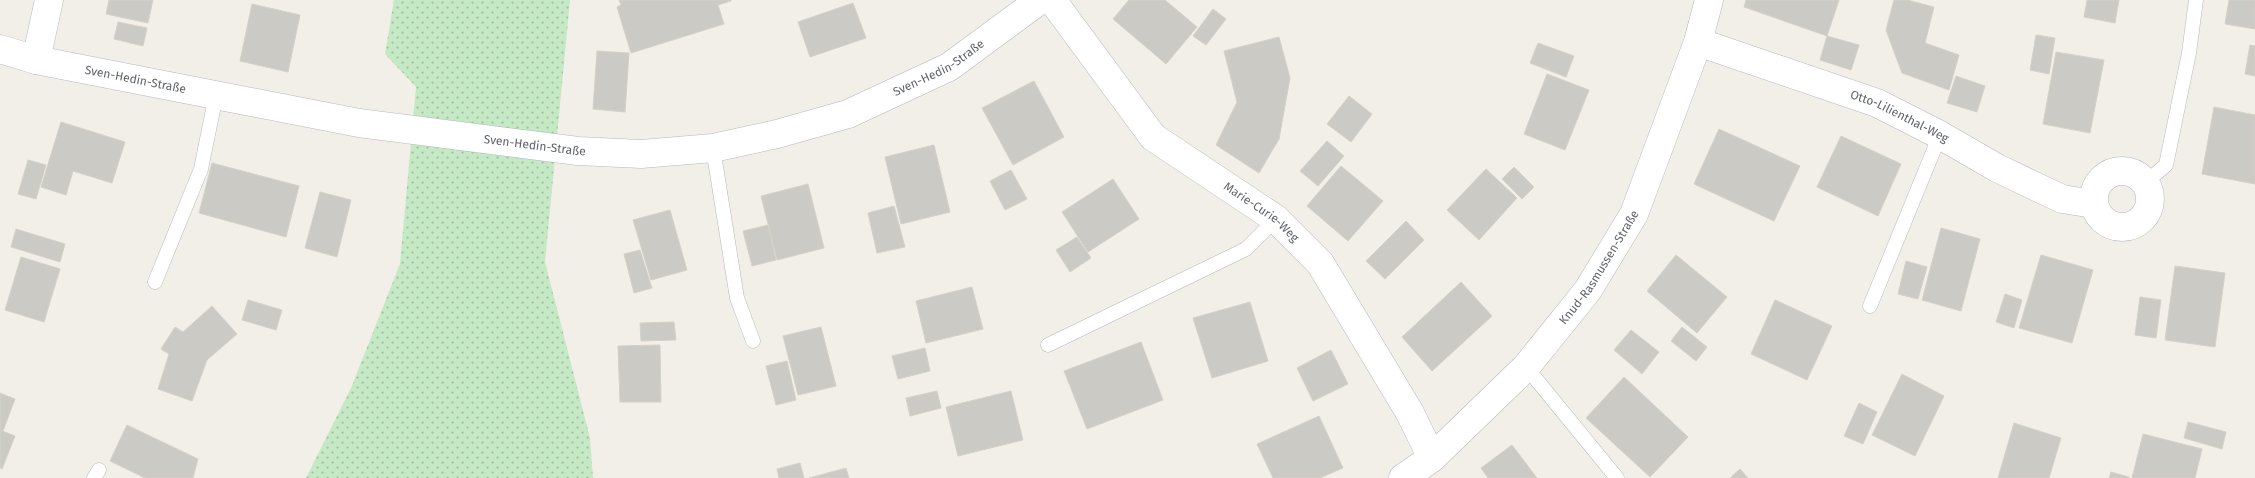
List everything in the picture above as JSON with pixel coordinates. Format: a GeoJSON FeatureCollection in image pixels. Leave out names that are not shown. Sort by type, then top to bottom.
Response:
{"type":"FeatureCollection","features":[{"type":"Feature","properties":{"kind":"street"},"geometry":{"type":"LineString","coordinates":[[36,60],[50,0]]}},
{"type":"Feature","properties":{"kind":"street","name":"Sven-Hedin-Straße"},"geometry":{"type":"LineString","coordinates":[[0,49],[36,60],[359,123],[578,151],[641,154],[713,148],[778,134],[848,114],[949,67],[1040,0]]}},
{"type":"Feature","properties":{"kind":"street","name":"Marie-Curie-Weg"},"geometry":{"type":"LineString","coordinates":[[1052,0],[1153,137],[1276,219],[1320,263],[1410,413],[1432,458]]}},
{"type":"Feature","properties":{"kind":"street","name":"Knud-Rasmussen-Straße"},"geometry":{"type":"LineString","coordinates":[[1403,478],[1432,458],[1526,368],[1588,290],[1634,214],[1698,42],[1709,0]]}},
{"type":"Feature","properties":{"kind":"street","name":"Otto-Lilienthal-Weg"},"geometry":{"type":"LineString","coordinates":[[1698,42],[1877,103],[1940,135],[1998,168],[2062,198],[2094,204]]}},
{"type":"Feature","properties":{"kind":"street"},"geometry":{"type":"LineString","coordinates":[[2130,171],[2145,183],[2148,190],[2149,204],[2139,221],[2121,227],[2103,220],[2094,204],[2094,194],[2102,178],[2111,172],[2130,171]]}},
{"type":"Feature","properties":{"kind":"lane"},"geometry":{"type":"LineString","coordinates":[[2145,183],[2166,165],[2189,53],[2196,0]]}},
{"type":"Feature","properties":{"kind":"lane"},"geometry":{"type":"LineString","coordinates":[[155,282],[201,169],[216,95]]}},
{"type":"Feature","properties":{"kind":"lane"},"geometry":{"type":"LineString","coordinates":[[1870,306],[1940,135]]}},
{"type":"Feature","properties":{"kind":"lane"},"geometry":{"type":"LineString","coordinates":[[713,148],[738,298],[753,341]]}},
{"type":"Feature","properties":{"kind":"lane"},"geometry":{"type":"LineString","coordinates":[[1048,345],[1246,249],[1276,219]]}},
{"type":"Feature","properties":{"kind":"lane"},"geometry":{"type":"LineString","coordinates":[[1526,368],[1617,478]]}},
{"type":"Feature","properties":{"kind":"green space"},"geometry":{"type":"Polygon","coordinates":[[[394,0],[570,0],[545,262],[590,438],[593,478],[306,478],[351,388],[400,264],[416,87],[385,54],[394,0]]]}},
{"type":"Feature","properties":{"kind":"building"},"geometry":{"type":"Polygon","coordinates":[[[109,0],[153,0],[148,23],[106,14],[109,0]]]}},
{"type":"Feature","properties":{"kind":"building"},"geometry":{"type":"Polygon","coordinates":[[[619,0],[731,1],[718,5],[724,24],[631,53],[617,7],[621,5],[619,0]]]}},
{"type":"Feature","properties":{"kind":"building"},"geometry":{"type":"Polygon","coordinates":[[[1129,0],[1165,0],[1197,27],[1166,64],[1113,19],[1129,0]]]}},
{"type":"Feature","properties":{"kind":"building"},"geometry":{"type":"Polygon","coordinates":[[[1746,0],[1839,0],[1827,36],[1744,7],[1746,0]]]}},
{"type":"Feature","properties":{"kind":"building"},"geometry":{"type":"Polygon","coordinates":[[[1894,0],[1907,0],[1934,7],[1925,43],[1959,55],[1949,90],[1902,73],[1886,30],[1894,0]]]}},
{"type":"Feature","properties":{"kind":"building"},"geometry":{"type":"Polygon","coordinates":[[[2087,0],[2119,0],[2115,23],[2084,17],[2087,0]]]}},
{"type":"Feature","properties":{"kind":"building"},"geometry":{"type":"Polygon","coordinates":[[[2229,0],[2255,0],[2255,29],[2225,24],[2229,0]]]}},
{"type":"Feature","properties":{"kind":"building"},"geometry":{"type":"Polygon","coordinates":[[[853,3],[866,38],[810,57],[798,22],[853,3]]]}},
{"type":"Feature","properties":{"kind":"building"},"geometry":{"type":"Polygon","coordinates":[[[252,4],[300,15],[288,72],[240,61],[252,4]]]}},
{"type":"Feature","properties":{"kind":"building"},"geometry":{"type":"Polygon","coordinates":[[[1213,9],[1226,19],[1206,45],[1193,36],[1213,9]]]}},
{"type":"Feature","properties":{"kind":"building"},"geometry":{"type":"Polygon","coordinates":[[[118,22],[147,28],[143,46],[114,39],[118,22]]]}},
{"type":"Feature","properties":{"kind":"building"},"geometry":{"type":"Polygon","coordinates":[[[2036,35],[2055,38],[2049,74],[2030,70],[2036,35]]]}},
{"type":"Feature","properties":{"kind":"building"},"geometry":{"type":"Polygon","coordinates":[[[1827,36],[1859,45],[1851,70],[1820,60],[1827,36]]]}},
{"type":"Feature","properties":{"kind":"building"},"geometry":{"type":"Polygon","coordinates":[[[1279,37],[1290,78],[1279,139],[1259,173],[1216,145],[1237,102],[1224,51],[1279,37]]]}},
{"type":"Feature","properties":{"kind":"building"},"geometry":{"type":"Polygon","coordinates":[[[1538,43],[1574,56],[1566,77],[1530,63],[1538,43]]]}},
{"type":"Feature","properties":{"kind":"building"},"geometry":{"type":"Polygon","coordinates":[[[2250,45],[2255,46],[2255,76],[2245,74],[2250,45]]]}},
{"type":"Feature","properties":{"kind":"building"},"geometry":{"type":"Polygon","coordinates":[[[597,51],[629,53],[625,112],[593,109],[597,51]]]}},
{"type":"Feature","properties":{"kind":"building"},"geometry":{"type":"Polygon","coordinates":[[[2056,52],[2104,60],[2090,133],[2043,124],[2056,52]]]}},
{"type":"Feature","properties":{"kind":"building"},"geometry":{"type":"Polygon","coordinates":[[[1547,74],[1589,90],[1565,150],[1524,134],[1547,74]]]}},
{"type":"Feature","properties":{"kind":"building"},"geometry":{"type":"Polygon","coordinates":[[[1956,76],[1985,86],[1977,112],[1947,103],[1956,76]]]}},
{"type":"Feature","properties":{"kind":"building"},"geometry":{"type":"Polygon","coordinates":[[[1034,81],[1064,137],[1013,165],[982,108],[1034,81]]]}},
{"type":"Feature","properties":{"kind":"building"},"geometry":{"type":"Polygon","coordinates":[[[1349,96],[1372,114],[1351,142],[1327,124],[1349,96]]]}},
{"type":"Feature","properties":{"kind":"building"},"geometry":{"type":"Polygon","coordinates":[[[2214,107],[2255,115],[2255,184],[2202,174],[2214,107]]]}},
{"type":"Feature","properties":{"kind":"building"},"geometry":{"type":"Polygon","coordinates":[[[61,122],[125,142],[112,183],[73,171],[66,195],[41,187],[61,122]]]}},
{"type":"Feature","properties":{"kind":"building"},"geometry":{"type":"Polygon","coordinates":[[[1719,129],[1800,166],[1774,221],[1694,184],[1719,129]]]}},
{"type":"Feature","properties":{"kind":"building"},"geometry":{"type":"Polygon","coordinates":[[[1841,136],[1901,164],[1878,216],[1817,187],[1841,136]]]}},
{"type":"Feature","properties":{"kind":"building"},"geometry":{"type":"Polygon","coordinates":[[[1327,141],[1344,156],[1318,186],[1300,171],[1327,141]]]}},
{"type":"Feature","properties":{"kind":"building"},"geometry":{"type":"Polygon","coordinates":[[[934,145],[950,212],[901,224],[885,157],[934,145]]]}},
{"type":"Feature","properties":{"kind":"building"},"geometry":{"type":"Polygon","coordinates":[[[28,160],[46,165],[36,199],[18,194],[28,160]]]}},
{"type":"Feature","properties":{"kind":"building"},"geometry":{"type":"Polygon","coordinates":[[[212,163],[299,186],[286,237],[199,213],[212,163]]]}},
{"type":"Feature","properties":{"kind":"building"},"geometry":{"type":"Polygon","coordinates":[[[1341,166],[1383,201],[1348,241],[1307,206],[1341,166]]]}},
{"type":"Feature","properties":{"kind":"building"},"geometry":{"type":"Polygon","coordinates":[[[1514,167],[1534,187],[1522,199],[1502,179],[1514,167]]]}},
{"type":"Feature","properties":{"kind":"building"},"geometry":{"type":"Polygon","coordinates":[[[1486,169],[1517,198],[1479,240],[1447,210],[1486,169]]]}},
{"type":"Feature","properties":{"kind":"building"},"geometry":{"type":"Polygon","coordinates":[[[1011,170],[1027,199],[1005,210],[990,181],[1011,170]]]}},
{"type":"Feature","properties":{"kind":"building"},"geometry":{"type":"Polygon","coordinates":[[[1113,179],[1139,219],[1088,252],[1062,212],[1113,179]]]}},
{"type":"Feature","properties":{"kind":"building"},"geometry":{"type":"Polygon","coordinates":[[[808,184],[824,248],[777,260],[761,196],[808,184]]]}},
{"type":"Feature","properties":{"kind":"building"},"geometry":{"type":"Polygon","coordinates":[[[320,192],[351,200],[337,257],[305,248],[320,192]]]}},
{"type":"Feature","properties":{"kind":"building"},"geometry":{"type":"Polygon","coordinates":[[[894,206],[905,247],[877,253],[868,213],[894,206]]]}},
{"type":"Feature","properties":{"kind":"building"},"geometry":{"type":"Polygon","coordinates":[[[670,210],[687,270],[651,280],[633,220],[670,210]]]}},
{"type":"Feature","properties":{"kind":"building"},"geometry":{"type":"Polygon","coordinates":[[[1406,221],[1424,240],[1385,279],[1366,261],[1406,221]]]}},
{"type":"Feature","properties":{"kind":"building"},"geometry":{"type":"Polygon","coordinates":[[[768,225],[776,260],[752,266],[743,231],[768,225]]]}},
{"type":"Feature","properties":{"kind":"building"},"geometry":{"type":"Polygon","coordinates":[[[1941,228],[1980,239],[1961,311],[1922,300],[1941,228]]]}},
{"type":"Feature","properties":{"kind":"building"},"geometry":{"type":"Polygon","coordinates":[[[16,229],[65,244],[60,262],[11,247],[16,229]]]}},
{"type":"Feature","properties":{"kind":"building"},"geometry":{"type":"Polygon","coordinates":[[[1077,237],[1091,258],[1070,272],[1056,250],[1077,237]]]}},
{"type":"Feature","properties":{"kind":"building"},"geometry":{"type":"Polygon","coordinates":[[[640,250],[652,288],[634,293],[624,254],[640,250]]]}},
{"type":"Feature","properties":{"kind":"building"},"geometry":{"type":"Polygon","coordinates":[[[1676,255],[1727,297],[1697,333],[1647,291],[1676,255]]]}},
{"type":"Feature","properties":{"kind":"building"},"geometry":{"type":"Polygon","coordinates":[[[2041,255],[2093,270],[2072,343],[2019,328],[2041,255]]]}},
{"type":"Feature","properties":{"kind":"building"},"geometry":{"type":"Polygon","coordinates":[[[21,257],[60,269],[44,322],[5,310],[21,257]]]}},
{"type":"Feature","properties":{"kind":"building"},"geometry":{"type":"Polygon","coordinates":[[[1906,261],[1927,267],[1918,299],[1898,294],[1906,261]]]}},
{"type":"Feature","properties":{"kind":"building"},"geometry":{"type":"Polygon","coordinates":[[[2175,266],[2225,273],[2215,347],[2165,340],[2175,266]]]}},
{"type":"Feature","properties":{"kind":"building"},"geometry":{"type":"Polygon","coordinates":[[[1461,282],[1492,316],[1432,371],[1402,337],[1461,282]]]}},
{"type":"Feature","properties":{"kind":"building"},"geometry":{"type":"Polygon","coordinates":[[[972,287],[983,329],[926,343],[916,301],[972,287]]]}},
{"type":"Feature","properties":{"kind":"building"},"geometry":{"type":"Polygon","coordinates":[[[2005,294],[2022,300],[2014,328],[1996,322],[2005,294]]]}},
{"type":"Feature","properties":{"kind":"building"},"geometry":{"type":"Polygon","coordinates":[[[2140,297],[2161,300],[2156,338],[2135,335],[2140,297]]]}},
{"type":"Feature","properties":{"kind":"building"},"geometry":{"type":"Polygon","coordinates":[[[248,300],[282,310],[276,330],[242,320],[248,300]]]}},
{"type":"Feature","properties":{"kind":"building"},"geometry":{"type":"Polygon","coordinates":[[[1775,300],[1832,326],[1807,380],[1751,354],[1775,300]]]}},
{"type":"Feature","properties":{"kind":"building"},"geometry":{"type":"Polygon","coordinates":[[[1250,302],[1268,361],[1212,378],[1193,318],[1250,302]]]}},
{"type":"Feature","properties":{"kind":"building"},"geometry":{"type":"Polygon","coordinates":[[[212,306],[237,334],[207,360],[192,401],[158,389],[169,354],[161,349],[175,327],[183,332],[212,306]]]}},
{"type":"Feature","properties":{"kind":"building"},"geometry":{"type":"Polygon","coordinates":[[[674,322],[676,340],[641,341],[640,323],[674,322]]]}},
{"type":"Feature","properties":{"kind":"building"},"geometry":{"type":"Polygon","coordinates":[[[821,327],[836,386],[798,395],[783,336],[821,327]]]}},
{"type":"Feature","properties":{"kind":"building"},"geometry":{"type":"Polygon","coordinates":[[[1682,327],[1707,347],[1696,361],[1671,341],[1682,327]]]}},
{"type":"Feature","properties":{"kind":"building"},"geometry":{"type":"Polygon","coordinates":[[[1631,330],[1659,352],[1642,374],[1614,350],[1631,330]]]}},
{"type":"Feature","properties":{"kind":"building"},"geometry":{"type":"Polygon","coordinates":[[[1141,342],[1163,400],[1087,429],[1064,371],[1141,342]]]}},
{"type":"Feature","properties":{"kind":"building"},"geometry":{"type":"Polygon","coordinates":[[[660,345],[661,402],[620,402],[618,346],[660,345]]]}},
{"type":"Feature","properties":{"kind":"building"},"geometry":{"type":"Polygon","coordinates":[[[925,348],[930,371],[898,379],[892,356],[925,348]]]}},
{"type":"Feature","properties":{"kind":"building"},"geometry":{"type":"Polygon","coordinates":[[[1331,350],[1348,384],[1313,401],[1297,368],[1331,350]]]}},
{"type":"Feature","properties":{"kind":"building"},"geometry":{"type":"Polygon","coordinates":[[[787,361],[796,400],[776,405],[766,366],[787,361]]]}},
{"type":"Feature","properties":{"kind":"building"},"geometry":{"type":"Polygon","coordinates":[[[1902,374],[1944,396],[1915,456],[1872,435],[1902,374]]]}},
{"type":"Feature","properties":{"kind":"building"},"geometry":{"type":"Polygon","coordinates":[[[1624,377],[1688,437],[1650,477],[1586,418],[1624,377]]]}},
{"type":"Feature","properties":{"kind":"building"},"geometry":{"type":"Polygon","coordinates":[[[937,391],[941,408],[910,416],[906,398],[937,391]]]}},
{"type":"Feature","properties":{"kind":"building"},"geometry":{"type":"Polygon","coordinates":[[[1011,391],[1023,440],[958,456],[946,407],[1011,391]]]}},
{"type":"Feature","properties":{"kind":"building"},"geometry":{"type":"Polygon","coordinates":[[[0,393],[15,399],[3,431],[0,430],[0,393]]]}},
{"type":"Feature","properties":{"kind":"building"},"geometry":{"type":"Polygon","coordinates":[[[1859,403],[1877,412],[1863,444],[1844,436],[1859,403]]]}},
{"type":"Feature","properties":{"kind":"building"},"geometry":{"type":"Polygon","coordinates":[[[1319,416],[1343,468],[1320,478],[1273,478],[1257,444],[1319,416]]]}},
{"type":"Feature","properties":{"kind":"building"},"geometry":{"type":"Polygon","coordinates":[[[2188,422],[2226,432],[2222,449],[2184,438],[2188,422]]]}},
{"type":"Feature","properties":{"kind":"building"},"geometry":{"type":"Polygon","coordinates":[[[2014,423],[2061,438],[2049,478],[1998,478],[2014,423]]]}},
{"type":"Feature","properties":{"kind":"building"},"geometry":{"type":"Polygon","coordinates":[[[127,425],[198,459],[193,478],[145,478],[110,461],[127,425]]]}},
{"type":"Feature","properties":{"kind":"building"},"geometry":{"type":"Polygon","coordinates":[[[0,430],[15,436],[2,469],[0,468],[0,430]]]}},
{"type":"Feature","properties":{"kind":"building"},"geometry":{"type":"Polygon","coordinates":[[[2143,434],[2202,449],[2195,478],[2132,478],[2143,434]]]}},
{"type":"Feature","properties":{"kind":"building"},"geometry":{"type":"Polygon","coordinates":[[[1512,445],[1537,478],[1488,478],[1481,468],[1512,445]]]}},
{"type":"Feature","properties":{"kind":"building"},"geometry":{"type":"Polygon","coordinates":[[[800,463],[804,478],[779,478],[777,469],[800,463]]]}},
{"type":"Feature","properties":{"kind":"building"},"geometry":{"type":"Polygon","coordinates":[[[846,468],[849,478],[809,478],[846,468]]]}},
{"type":"Feature","properties":{"kind":"building"},"geometry":{"type":"Polygon","coordinates":[[[1740,469],[1748,478],[1730,478],[1740,469]]]}},
{"type":"Feature","properties":{"kind":"building"},"geometry":{"type":"Polygon","coordinates":[[[2111,472],[2129,477],[2129,478],[2109,478],[2111,472]]]}}]}
